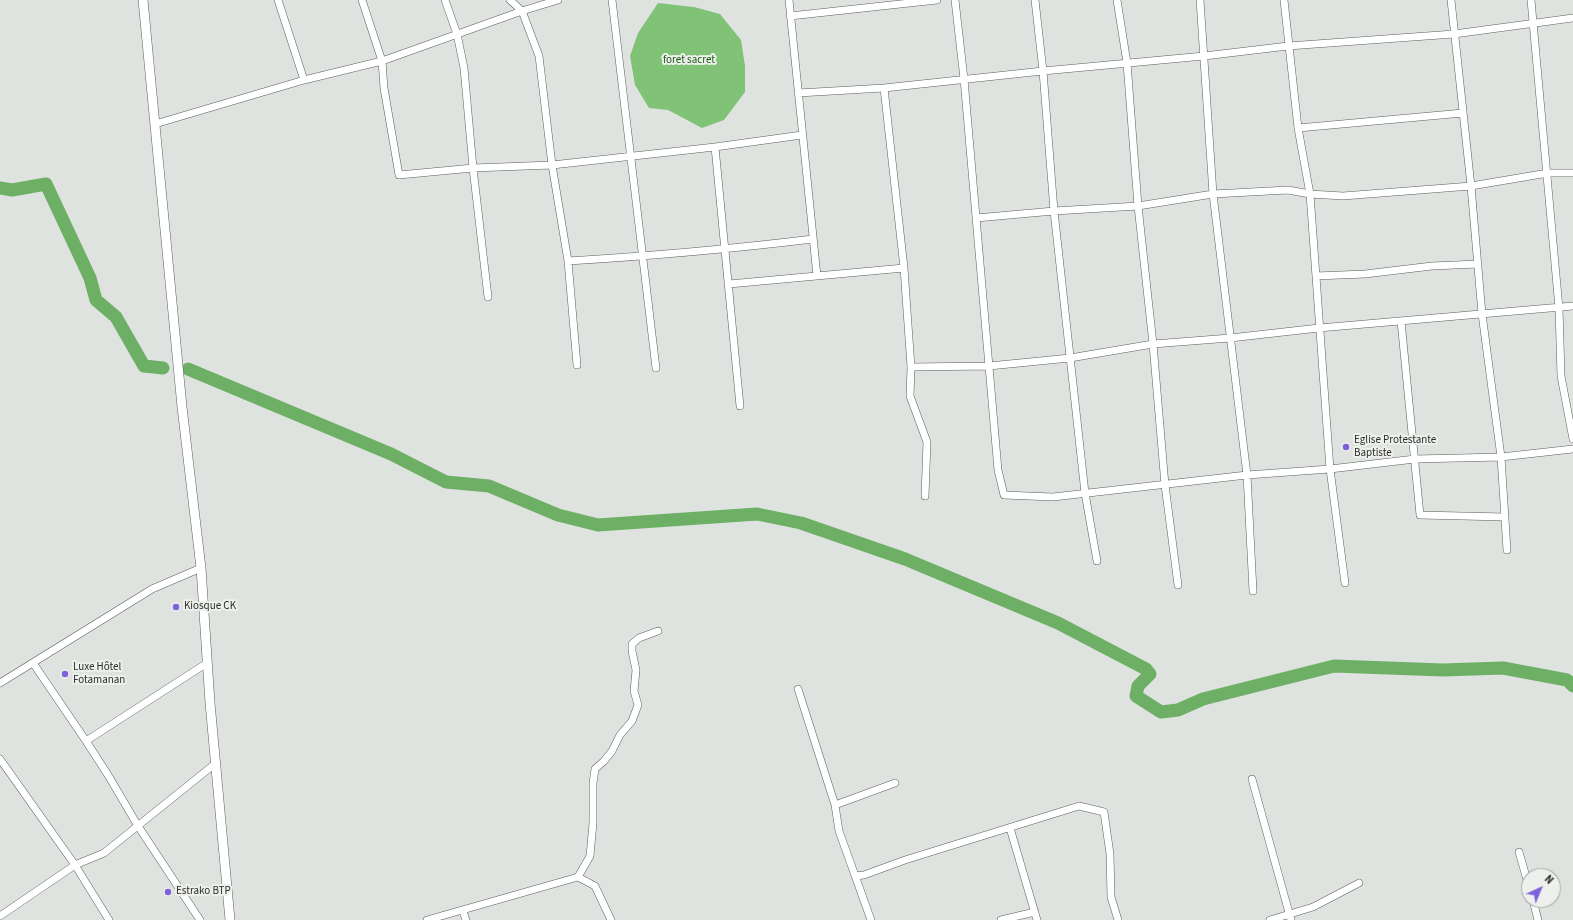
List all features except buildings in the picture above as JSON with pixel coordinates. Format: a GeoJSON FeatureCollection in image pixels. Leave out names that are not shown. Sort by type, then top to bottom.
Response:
{"type":"FeatureCollection","features":[{"type":"Feature","properties":{"kind":"main road"},"geometry":{"type":"LineString","coordinates":[[143,0],[182,407],[201,568],[207,663],[230,920]]}},
{"type":"Feature","properties":{"kind":"street"},"geometry":{"type":"LineString","coordinates":[[278,0],[304,80]]}},
{"type":"Feature","properties":{"kind":"street"},"geometry":{"type":"LineString","coordinates":[[362,0],[382,61],[384,88],[399,175],[473,168],[552,165],[715,147],[802,134]]}},
{"type":"Feature","properties":{"kind":"street"},"geometry":{"type":"LineString","coordinates":[[445,0],[457,34],[464,68],[473,168],[488,297]]}},
{"type":"Feature","properties":{"kind":"street"},"geometry":{"type":"LineString","coordinates":[[510,0],[522,11],[540,56],[552,165],[568,261],[577,364]]}},
{"type":"Feature","properties":{"kind":"street"},"geometry":{"type":"LineString","coordinates":[[155,124],[304,80],[382,61],[522,11],[558,0]]}},
{"type":"Feature","properties":{"kind":"street"},"geometry":{"type":"LineString","coordinates":[[612,0],[656,368]]}},
{"type":"Feature","properties":{"kind":"street"},"geometry":{"type":"LineString","coordinates":[[789,0],[817,276]]}},
{"type":"Feature","properties":{"kind":"street"},"geometry":{"type":"LineString","coordinates":[[790,16],[937,0]]}},
{"type":"Feature","properties":{"kind":"street"},"geometry":{"type":"LineString","coordinates":[[955,0],[964,79],[998,470],[1004,495],[1053,497],[1247,475],[1330,469],[1415,459],[1501,457],[1573,448]]}},
{"type":"Feature","properties":{"kind":"street"},"geometry":{"type":"LineString","coordinates":[[1035,0],[1043,71],[1054,211],[1084,493],[1097,561]]}},
{"type":"Feature","properties":{"kind":"street"},"geometry":{"type":"LineString","coordinates":[[1117,0],[1127,63],[1138,206],[1153,344],[1165,485],[1178,585]]}},
{"type":"Feature","properties":{"kind":"street"},"geometry":{"type":"LineString","coordinates":[[1200,0],[1214,194],[1247,475],[1253,590]]}},
{"type":"Feature","properties":{"kind":"street"},"geometry":{"type":"LineString","coordinates":[[1284,0],[1298,128],[1310,194],[1330,469],[1345,583]]}},
{"type":"Feature","properties":{"kind":"street"},"geometry":{"type":"LineString","coordinates":[[1451,0],[1471,186],[1482,314],[1501,457],[1507,550]]}},
{"type":"Feature","properties":{"kind":"street"},"geometry":{"type":"LineString","coordinates":[[1531,0],[1548,173],[1559,308],[1562,376],[1573,440]]}},
{"type":"Feature","properties":{"kind":"street"},"geometry":{"type":"LineString","coordinates":[[798,93],[884,88],[1204,56],[1288,46],[1454,34],[1573,18]]}},
{"type":"Feature","properties":{"kind":"street"},"geometry":{"type":"LineString","coordinates":[[884,88],[904,268],[911,367],[910,396],[927,442],[925,496]]}},
{"type":"Feature","properties":{"kind":"street"},"geometry":{"type":"LineString","coordinates":[[1298,128],[1463,113]]}},
{"type":"Feature","properties":{"kind":"street"},"geometry":{"type":"LineString","coordinates":[[715,147],[740,406]]}},
{"type":"Feature","properties":{"kind":"street"},"geometry":{"type":"LineString","coordinates":[[976,218],[1054,211],[1138,206],[1214,194],[1288,190],[1310,194],[1343,196],[1471,186],[1548,173],[1573,173]]}},
{"type":"Feature","properties":{"kind":"street"},"geometry":{"type":"LineString","coordinates":[[568,261],[643,257],[725,250],[813,239]]}},
{"type":"Feature","properties":{"kind":"street"},"geometry":{"type":"LineString","coordinates":[[1316,276],[1365,274],[1432,266],[1478,264]]}},
{"type":"Feature","properties":{"kind":"street"},"geometry":{"type":"LineString","coordinates":[[729,284],[904,268]]}},
{"type":"Feature","properties":{"kind":"street"},"geometry":{"type":"LineString","coordinates":[[911,367],[989,366],[1070,358],[1153,344],[1573,306]]}},
{"type":"Feature","properties":{"kind":"street"},"geometry":{"type":"LineString","coordinates":[[1401,321],[1420,515],[1505,516]]}},
{"type":"Feature","properties":{"kind":"street"},"geometry":{"type":"LineString","coordinates":[[0,683],[152,589],[201,568]]}},
{"type":"Feature","properties":{"kind":"street"},"geometry":{"type":"LineString","coordinates":[[427,920],[463,911],[578,877],[590,856],[593,823],[592,783],[595,769],[604,762],[612,751],[620,735],[632,721],[638,705],[634,692],[636,670],[632,644],[638,638],[658,631]]}},
{"type":"Feature","properties":{"kind":"street"},"geometry":{"type":"LineString","coordinates":[[33,663],[86,741],[138,826],[200,920]]}},
{"type":"Feature","properties":{"kind":"street"},"geometry":{"type":"LineString","coordinates":[[86,741],[207,663]]}},
{"type":"Feature","properties":{"kind":"street"},"geometry":{"type":"LineString","coordinates":[[798,689],[835,805],[839,831],[871,920]]}},
{"type":"Feature","properties":{"kind":"street"},"geometry":{"type":"LineString","coordinates":[[0,759],[75,865],[109,920]]}},
{"type":"Feature","properties":{"kind":"street"},"geometry":{"type":"LineString","coordinates":[[0,916],[75,865],[104,853],[216,763]]}},
{"type":"Feature","properties":{"kind":"street"},"geometry":{"type":"LineString","coordinates":[[1252,778],[1290,917]]}},
{"type":"Feature","properties":{"kind":"street"},"geometry":{"type":"LineString","coordinates":[[835,805],[895,783]]}},
{"type":"Feature","properties":{"kind":"street"},"geometry":{"type":"LineString","coordinates":[[855,876],[864,875],[905,860],[1079,806],[1104,812],[1110,854],[1111,897],[1118,920]]}},
{"type":"Feature","properties":{"kind":"street"},"geometry":{"type":"LineString","coordinates":[[1010,828],[1037,920]]}},
{"type":"Feature","properties":{"kind":"street"},"geometry":{"type":"LineString","coordinates":[[1519,852],[1524,868]]}},
{"type":"Feature","properties":{"kind":"street"},"geometry":{"type":"LineString","coordinates":[[578,877],[595,886],[611,920]]}},
{"type":"Feature","properties":{"kind":"street"},"geometry":{"type":"LineString","coordinates":[[1270,920],[1290,917],[1313,908],[1359,883]]}},
{"type":"Feature","properties":{"kind":"street"},"geometry":{"type":"LineString","coordinates":[[1535,908],[1538,920]]}},
{"type":"Feature","properties":{"kind":"street"},"geometry":{"type":"LineString","coordinates":[[463,911],[466,920]]}},
{"type":"Feature","properties":{"kind":"street"},"geometry":{"type":"LineString","coordinates":[[1001,920],[1034,912]]}},
{"type":"Feature","properties":{"kind":"green space","name":"foret sacret"},"geometry":{"type":"Polygon","coordinates":[[[658,3],[694,7],[720,14],[741,40],[745,66],[745,92],[724,120],[702,128],[668,110],[649,108],[635,85],[630,56],[638,33],[658,3]]]}},
{"type":"Feature","properties":{"kind":"waterway"},"geometry":{"type":"LineString","coordinates":[[0,188],[12,190],[46,184],[90,278],[96,300],[116,317],[144,366],[163,368]]}},
{"type":"Feature","properties":{"kind":"waterway"},"geometry":{"type":"LineString","coordinates":[[188,369],[391,454],[446,482],[489,486],[558,515],[598,525],[757,514],[801,523],[905,559],[1058,623],[1146,669],[1150,674],[1138,686],[1136,696],[1161,712],[1178,710],[1203,699],[1334,666],[1443,670],[1503,668],[1567,680],[1573,686]]}},
{"type":"Feature","properties":{"kind":"place","name":"Eglise Protestante Baptiste"},"geometry":{"type":"Point","coordinates":[1346,447]}},
{"type":"Feature","properties":{"kind":"place","name":"Kiosque CK"},"geometry":{"type":"Point","coordinates":[176,607]}},
{"type":"Feature","properties":{"kind":"place","name":"Luxe Hôtel Fotamanan"},"geometry":{"type":"Point","coordinates":[65,674]}},
{"type":"Feature","properties":{"kind":"place","name":"Estrako BTP"},"geometry":{"type":"Point","coordinates":[168,892]}}]}
